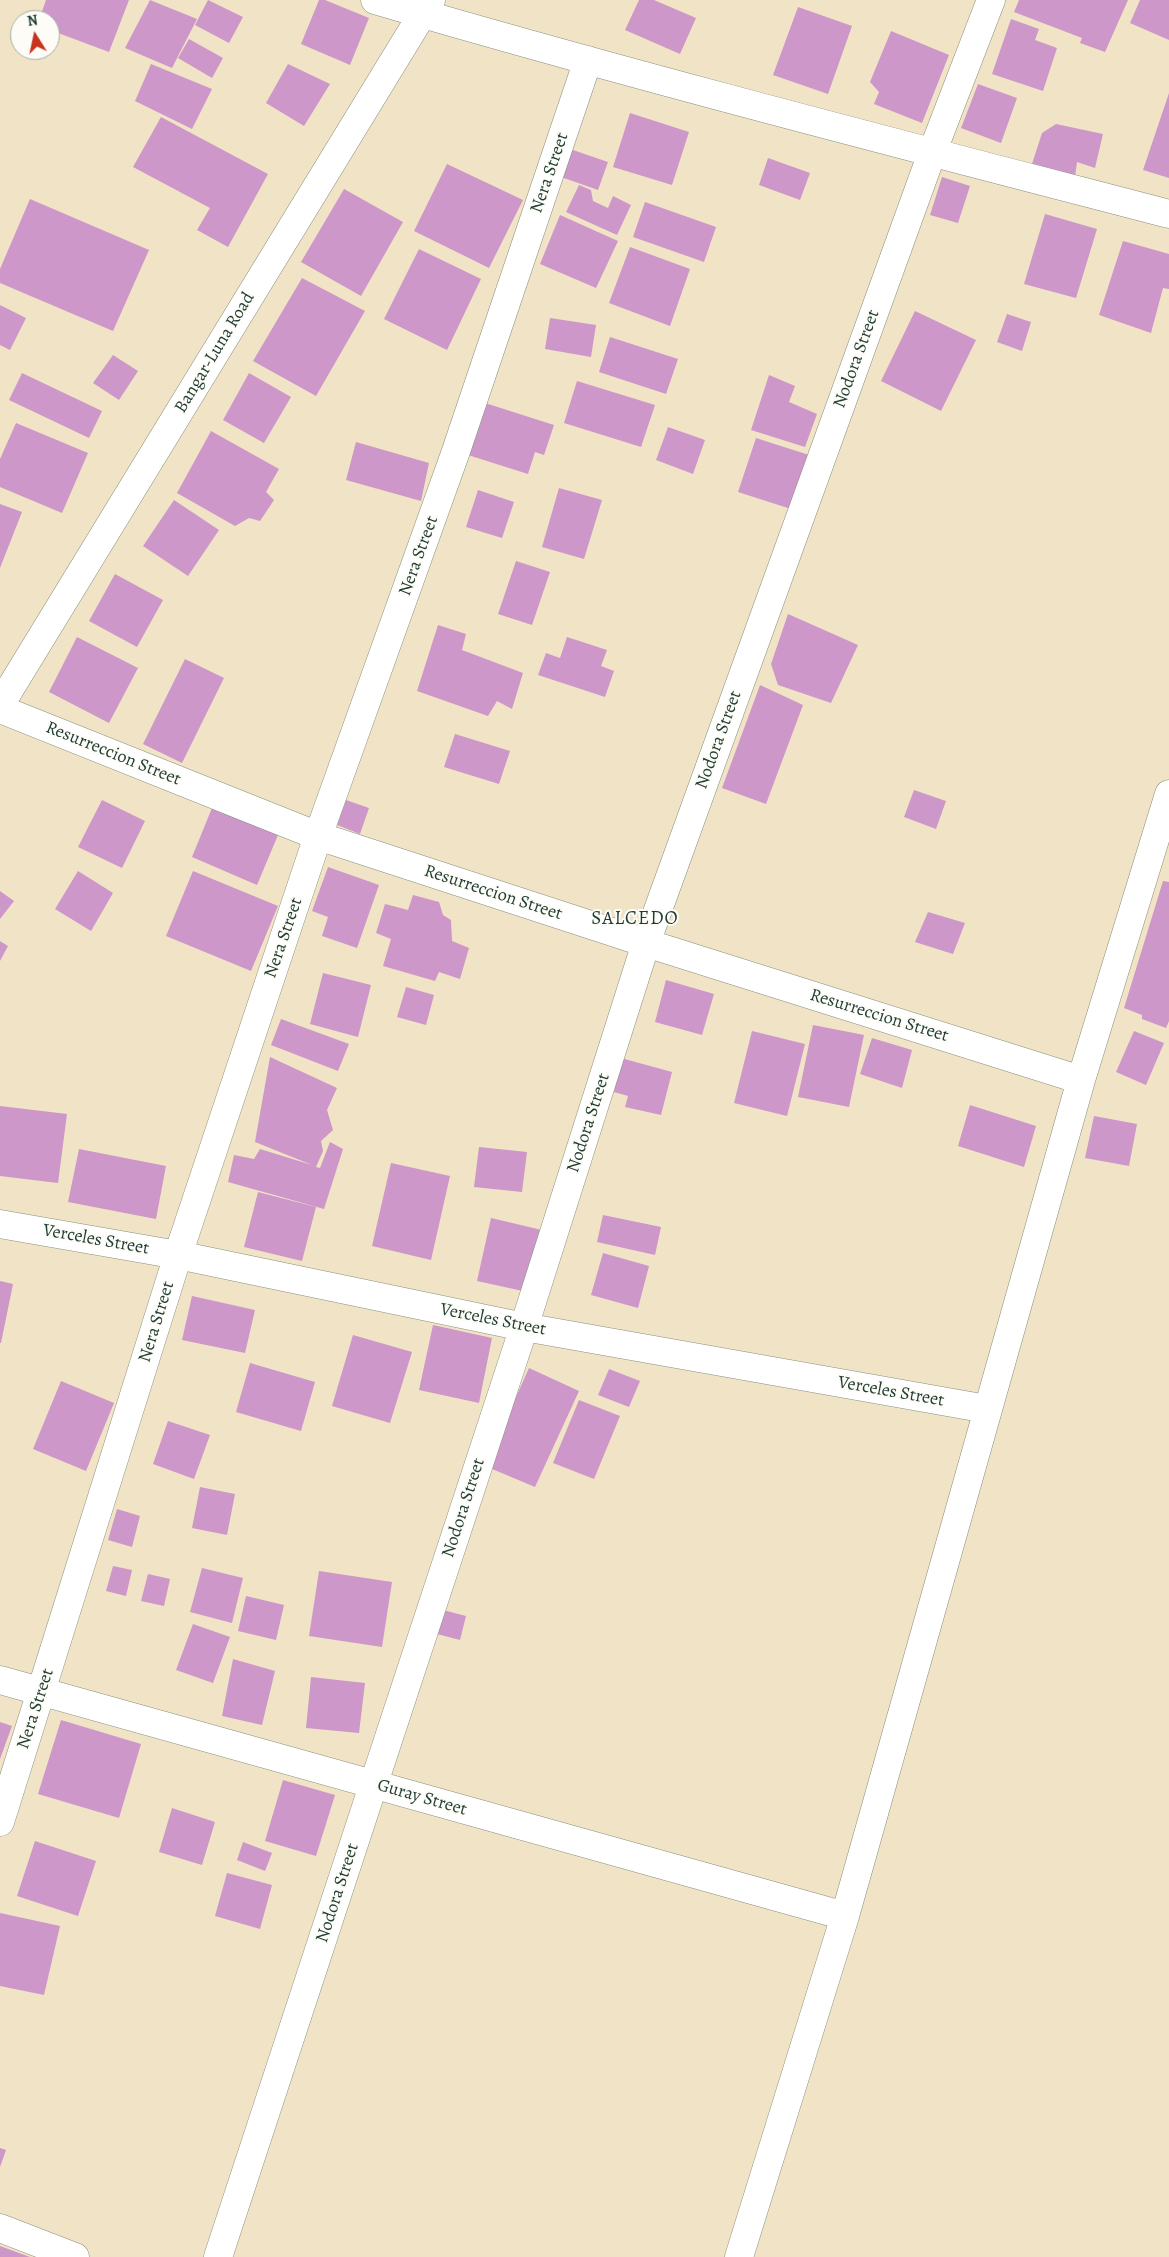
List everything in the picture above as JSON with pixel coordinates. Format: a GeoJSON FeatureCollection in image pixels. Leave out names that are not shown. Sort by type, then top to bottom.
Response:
{"type":"FeatureCollection","features":[{"type":"Feature","properties":{"kind":"street"},"geometry":{"type":"LineString","coordinates":[[375,0],[427,7],[588,60],[932,153],[1169,214]]}},
{"type":"Feature","properties":{"kind":"street","name":"Nodora Street"},"geometry":{"type":"LineString","coordinates":[[218,2257],[524,1327],[646,943],[932,153],[991,0]]}},
{"type":"Feature","properties":{"kind":"street","name":"Bangar-Luna Road"},"geometry":{"type":"LineString","coordinates":[[0,707],[427,7]]}},
{"type":"Feature","properties":{"kind":"street","name":"Nera Street"},"geometry":{"type":"LineString","coordinates":[[0,1822],[178,1255],[318,836],[455,454],[588,60]]}},
{"type":"Feature","properties":{"kind":"street","name":"Resurreccion Street"},"geometry":{"type":"LineString","coordinates":[[0,707],[318,836],[646,943],[1081,1080]]}},
{"type":"Feature","properties":{"kind":"street"},"geometry":{"type":"LineString","coordinates":[[739,2257],[845,1916],[1081,1080],[1169,794]]}},
{"type":"Feature","properties":{"kind":"street","name":"Verceles Street"},"geometry":{"type":"LineString","coordinates":[[0,1224],[178,1255],[524,1327],[987,1409]]}},
{"type":"Feature","properties":{"kind":"street","name":"Guray Street"},"geometry":{"type":"LineString","coordinates":[[0,1680],[845,1916]]}},
{"type":"Feature","properties":{"kind":"street"},"geometry":{"type":"LineString","coordinates":[[0,2228],[75,2257]]}},
{"type":"Feature","properties":{"kind":"building"},"geometry":{"type":"Polygon","coordinates":[[[46,0],[129,0],[109,52],[60,34],[60,10],[42,10],[46,0]]]}},
{"type":"Feature","properties":{"kind":"building"},"geometry":{"type":"Polygon","coordinates":[[[150,0],[197,19],[172,68],[125,48],[150,0]]]}},
{"type":"Feature","properties":{"kind":"building"},"geometry":{"type":"Polygon","coordinates":[[[208,0],[243,17],[229,43],[195,25],[208,0]]]}},
{"type":"Feature","properties":{"kind":"building"},"geometry":{"type":"Polygon","coordinates":[[[319,0],[325,0],[369,18],[350,65],[301,44],[319,0]]]}},
{"type":"Feature","properties":{"kind":"building"},"geometry":{"type":"Polygon","coordinates":[[[639,0],[654,0],[696,18],[680,54],[625,30],[639,0]]]}},
{"type":"Feature","properties":{"kind":"building"},"geometry":{"type":"Polygon","coordinates":[[[1019,0],[1128,0],[1105,52],[1080,43],[1082,38],[1014,12],[1019,0]]]}},
{"type":"Feature","properties":{"kind":"building"},"geometry":{"type":"Polygon","coordinates":[[[1140,0],[1169,0],[1169,40],[1130,23],[1140,0]]]}},
{"type":"Feature","properties":{"kind":"building"},"geometry":{"type":"Polygon","coordinates":[[[798,7],[852,26],[828,94],[773,75],[798,7]]]}},
{"type":"Feature","properties":{"kind":"building"},"geometry":{"type":"Polygon","coordinates":[[[1011,19],[1039,29],[1035,40],[1057,48],[1043,91],[992,74],[1011,19]]]}},
{"type":"Feature","properties":{"kind":"building"},"geometry":{"type":"Polygon","coordinates":[[[891,31],[949,55],[922,123],[874,104],[879,92],[870,82],[891,31]]]}},
{"type":"Feature","properties":{"kind":"building"},"geometry":{"type":"Polygon","coordinates":[[[189,39],[223,58],[212,78],[178,58],[189,39]]]}},
{"type":"Feature","properties":{"kind":"building"},"geometry":{"type":"Polygon","coordinates":[[[151,64],[212,89],[192,129],[135,101],[151,64]]]}},
{"type":"Feature","properties":{"kind":"building"},"geometry":{"type":"Polygon","coordinates":[[[288,64],[330,84],[304,126],[266,103],[288,64]]]}},
{"type":"Feature","properties":{"kind":"building"},"geometry":{"type":"Polygon","coordinates":[[[978,84],[1017,98],[1001,143],[961,128],[978,84]]]}},
{"type":"Feature","properties":{"kind":"building"},"geometry":{"type":"Polygon","coordinates":[[[1169,93],[1169,178],[1143,170],[1169,93]]]}},
{"type":"Feature","properties":{"kind":"building"},"geometry":{"type":"Polygon","coordinates":[[[630,113],[689,132],[672,185],[613,167],[630,113]]]}},
{"type":"Feature","properties":{"kind":"building"},"geometry":{"type":"Polygon","coordinates":[[[161,117],[268,174],[228,247],[197,230],[210,208],[133,167],[161,117]]]}},
{"type":"Feature","properties":{"kind":"building"},"geometry":{"type":"Polygon","coordinates":[[[1056,124],[1103,134],[1095,168],[1077,162],[1075,177],[1032,164],[1042,133],[1056,124]]]}},
{"type":"Feature","properties":{"kind":"building"},"geometry":{"type":"Polygon","coordinates":[[[570,149],[608,162],[598,190],[561,177],[570,149]]]}},
{"type":"Feature","properties":{"kind":"building"},"geometry":{"type":"Polygon","coordinates":[[[768,158],[810,173],[800,200],[759,185],[768,158]]]}},
{"type":"Feature","properties":{"kind":"building"},"geometry":{"type":"Polygon","coordinates":[[[447,164],[523,200],[489,268],[414,231],[447,164]]]}},
{"type":"Feature","properties":{"kind":"building"},"geometry":{"type":"Polygon","coordinates":[[[942,177],[970,186],[958,223],[930,215],[942,177]]]}},
{"type":"Feature","properties":{"kind":"building"},"geometry":{"type":"Polygon","coordinates":[[[579,185],[591,190],[593,201],[608,208],[613,196],[631,205],[617,235],[566,212],[579,185]]]}},
{"type":"Feature","properties":{"kind":"building"},"geometry":{"type":"Polygon","coordinates":[[[344,189],[403,222],[361,296],[301,262],[344,189]]]}},
{"type":"Feature","properties":{"kind":"building"},"geometry":{"type":"Polygon","coordinates":[[[30,199],[149,250],[113,331],[0,283],[0,269],[30,199]]]}},
{"type":"Feature","properties":{"kind":"building"},"geometry":{"type":"Polygon","coordinates":[[[645,202],[716,227],[704,262],[633,237],[645,202]]]}},
{"type":"Feature","properties":{"kind":"building"},"geometry":{"type":"Polygon","coordinates":[[[1045,214],[1097,229],[1076,298],[1024,284],[1045,214]]]}},
{"type":"Feature","properties":{"kind":"building"},"geometry":{"type":"Polygon","coordinates":[[[560,215],[618,241],[596,288],[540,264],[560,215]]]}},
{"type":"Feature","properties":{"kind":"building"},"geometry":{"type":"Polygon","coordinates":[[[1123,241],[1169,254],[1169,289],[1163,288],[1151,333],[1099,315],[1123,241]]]}},
{"type":"Feature","properties":{"kind":"building"},"geometry":{"type":"Polygon","coordinates":[[[630,247],[690,269],[670,326],[609,303],[630,247]]]}},
{"type":"Feature","properties":{"kind":"building"},"geometry":{"type":"Polygon","coordinates":[[[419,249],[481,279],[447,350],[384,319],[419,249]]]}},
{"type":"Feature","properties":{"kind":"building"},"geometry":{"type":"Polygon","coordinates":[[[302,278],[365,311],[316,396],[253,361],[302,278]]]}},
{"type":"Feature","properties":{"kind":"building"},"geometry":{"type":"Polygon","coordinates":[[[0,305],[26,318],[10,350],[0,345],[0,305]]]}},
{"type":"Feature","properties":{"kind":"building"},"geometry":{"type":"Polygon","coordinates":[[[915,311],[976,340],[941,411],[881,381],[915,311]]]}},
{"type":"Feature","properties":{"kind":"building"},"geometry":{"type":"Polygon","coordinates":[[[1007,314],[1031,322],[1022,351],[997,342],[1007,314]]]}},
{"type":"Feature","properties":{"kind":"building"},"geometry":{"type":"Polygon","coordinates":[[[550,318],[596,325],[591,357],[545,349],[550,318]]]}},
{"type":"Feature","properties":{"kind":"building"},"geometry":{"type":"Polygon","coordinates":[[[610,337],[678,359],[666,394],[599,372],[610,337]]]}},
{"type":"Feature","properties":{"kind":"building"},"geometry":{"type":"Polygon","coordinates":[[[113,355],[138,371],[119,400],[93,383],[113,355]]]}},
{"type":"Feature","properties":{"kind":"building"},"geometry":{"type":"Polygon","coordinates":[[[22,373],[102,411],[89,438],[9,400],[22,373]]]}},
{"type":"Feature","properties":{"kind":"building"},"geometry":{"type":"Polygon","coordinates":[[[249,373],[291,397],[264,443],[223,420],[249,373]]]}},
{"type":"Feature","properties":{"kind":"building"},"geometry":{"type":"Polygon","coordinates":[[[769,375],[795,386],[789,402],[817,414],[805,447],[751,430],[769,375]]]}},
{"type":"Feature","properties":{"kind":"building"},"geometry":{"type":"Polygon","coordinates":[[[577,381],[655,405],[641,447],[564,423],[577,381]]]}},
{"type":"Feature","properties":{"kind":"building"},"geometry":{"type":"Polygon","coordinates":[[[485,403],[554,425],[544,455],[535,452],[528,474],[468,455],[485,403]]]}},
{"type":"Feature","properties":{"kind":"building"},"geometry":{"type":"Polygon","coordinates":[[[16,423],[88,453],[62,513],[0,487],[0,459],[16,423]]]}},
{"type":"Feature","properties":{"kind":"building"},"geometry":{"type":"Polygon","coordinates":[[[668,427],[705,440],[693,474],[656,460],[668,427]]]}},
{"type":"Feature","properties":{"kind":"building"},"geometry":{"type":"Polygon","coordinates":[[[211,431],[279,469],[266,492],[274,500],[260,521],[249,518],[235,526],[177,493],[211,431]]]}},
{"type":"Feature","properties":{"kind":"building"},"geometry":{"type":"Polygon","coordinates":[[[756,438],[809,455],[791,509],[738,492],[756,438]]]}},
{"type":"Feature","properties":{"kind":"building"},"geometry":{"type":"Polygon","coordinates":[[[356,442],[429,463],[421,501],[346,480],[356,442]]]}},
{"type":"Feature","properties":{"kind":"building"},"geometry":{"type":"Polygon","coordinates":[[[559,488],[602,500],[584,559],[542,547],[559,488]]]}},
{"type":"Feature","properties":{"kind":"building"},"geometry":{"type":"Polygon","coordinates":[[[478,490],[514,502],[502,538],[466,527],[478,490]]]}},
{"type":"Feature","properties":{"kind":"building"},"geometry":{"type":"Polygon","coordinates":[[[174,500],[219,530],[188,576],[143,546],[174,500]]]}},
{"type":"Feature","properties":{"kind":"building"},"geometry":{"type":"Polygon","coordinates":[[[0,504],[22,512],[0,568],[0,504]]]}},
{"type":"Feature","properties":{"kind":"building"},"geometry":{"type":"Polygon","coordinates":[[[516,561],[550,572],[532,625],[498,614],[516,561]]]}},
{"type":"Feature","properties":{"kind":"building"},"geometry":{"type":"Polygon","coordinates":[[[115,574],[163,600],[137,647],[89,621],[115,574]]]}},
{"type":"Feature","properties":{"kind":"building"},"geometry":{"type":"Polygon","coordinates":[[[788,614],[858,645],[831,703],[778,685],[771,664],[788,614]]]}},
{"type":"Feature","properties":{"kind":"building"},"geometry":{"type":"Polygon","coordinates":[[[438,625],[466,634],[462,650],[523,673],[512,709],[497,701],[488,716],[417,691],[438,625]]]}},
{"type":"Feature","properties":{"kind":"building"},"geometry":{"type":"Polygon","coordinates":[[[77,637],[138,668],[109,723],[49,692],[77,637]]]}},
{"type":"Feature","properties":{"kind":"building"},"geometry":{"type":"Polygon","coordinates":[[[567,637],[607,650],[601,666],[614,671],[605,697],[538,675],[546,653],[560,658],[567,637]]]}},
{"type":"Feature","properties":{"kind":"building"},"geometry":{"type":"Polygon","coordinates":[[[185,659],[224,678],[182,763],[143,744],[185,659]]]}},
{"type":"Feature","properties":{"kind":"building"},"geometry":{"type":"Polygon","coordinates":[[[760,685],[803,705],[766,804],[722,788],[760,685]]]}},
{"type":"Feature","properties":{"kind":"building"},"geometry":{"type":"Polygon","coordinates":[[[455,734],[510,751],[499,784],[444,767],[455,734]]]}},
{"type":"Feature","properties":{"kind":"building"},"geometry":{"type":"Polygon","coordinates":[[[914,790],[946,801],[936,829],[904,817],[914,790]]]}},
{"type":"Feature","properties":{"kind":"building"},"geometry":{"type":"Polygon","coordinates":[[[102,800],[145,821],[122,868],[78,847],[102,800]]]}},
{"type":"Feature","properties":{"kind":"building"},"geometry":{"type":"Polygon","coordinates":[[[346,800],[369,808],[360,834],[337,825],[346,800]]]}},
{"type":"Feature","properties":{"kind":"building"},"geometry":{"type":"Polygon","coordinates":[[[212,808],[278,835],[257,885],[192,857],[212,808]]]}},
{"type":"Feature","properties":{"kind":"building"},"geometry":{"type":"Polygon","coordinates":[[[328,867],[379,885],[357,948],[322,936],[328,917],[312,911],[328,867]]]}},
{"type":"Feature","properties":{"kind":"building"},"geometry":{"type":"Polygon","coordinates":[[[78,871],[113,893],[91,931],[55,909],[78,871]]]}},
{"type":"Feature","properties":{"kind":"building"},"geometry":{"type":"Polygon","coordinates":[[[193,871],[278,906],[251,971],[166,936],[193,871]]]}},
{"type":"Feature","properties":{"kind":"building"},"geometry":{"type":"Polygon","coordinates":[[[1163,881],[1169,882],[1169,1021],[1166,1028],[1142,1019],[1142,1015],[1124,1008],[1163,881]]]}},
{"type":"Feature","properties":{"kind":"building"},"geometry":{"type":"Polygon","coordinates":[[[0,891],[14,901],[0,919],[0,891]]]}},
{"type":"Feature","properties":{"kind":"building"},"geometry":{"type":"Polygon","coordinates":[[[413,895],[439,902],[443,915],[451,920],[452,941],[469,948],[460,979],[439,972],[435,981],[383,966],[391,939],[376,933],[385,904],[408,910],[413,895]]]}},
{"type":"Feature","properties":{"kind":"building"},"geometry":{"type":"Polygon","coordinates":[[[928,912],[965,923],[953,954],[915,942],[928,912]]]}},
{"type":"Feature","properties":{"kind":"building"},"geometry":{"type":"Polygon","coordinates":[[[0,941],[8,946],[0,961],[0,941]]]}},
{"type":"Feature","properties":{"kind":"building"},"geometry":{"type":"Polygon","coordinates":[[[323,973],[371,985],[358,1037],[310,1024],[323,973]]]}},
{"type":"Feature","properties":{"kind":"building"},"geometry":{"type":"Polygon","coordinates":[[[666,980],[714,994],[702,1035],[655,1022],[666,980]]]}},
{"type":"Feature","properties":{"kind":"building"},"geometry":{"type":"Polygon","coordinates":[[[406,987],[434,995],[426,1025],[397,1017],[406,987]]]}},
{"type":"Feature","properties":{"kind":"building"},"geometry":{"type":"Polygon","coordinates":[[[281,1019],[349,1044],[338,1071],[271,1045],[281,1019]]]}},
{"type":"Feature","properties":{"kind":"building"},"geometry":{"type":"Polygon","coordinates":[[[813,1025],[864,1035],[849,1107],[798,1097],[813,1025]]]}},
{"type":"Feature","properties":{"kind":"building"},"geometry":{"type":"Polygon","coordinates":[[[752,1031],[805,1044],[787,1116],[734,1103],[752,1031]]]}},
{"type":"Feature","properties":{"kind":"building"},"geometry":{"type":"Polygon","coordinates":[[[1134,1031],[1164,1043],[1146,1085],[1116,1072],[1134,1031]]]}},
{"type":"Feature","properties":{"kind":"building"},"geometry":{"type":"Polygon","coordinates":[[[872,1038],[912,1050],[902,1088],[860,1074],[872,1038]]]}},
{"type":"Feature","properties":{"kind":"building"},"geometry":{"type":"Polygon","coordinates":[[[270,1057],[337,1088],[327,1110],[333,1130],[321,1141],[323,1151],[316,1167],[320,1168],[330,1142],[343,1149],[324,1209],[228,1182],[234,1155],[254,1159],[260,1149],[312,1165],[255,1142],[270,1057]]]}},
{"type":"Feature","properties":{"kind":"building"},"geometry":{"type":"Polygon","coordinates":[[[621,1058],[672,1072],[661,1115],[625,1107],[628,1096],[614,1092],[621,1058]]]}},
{"type":"Feature","properties":{"kind":"building"},"geometry":{"type":"Polygon","coordinates":[[[970,1105],[1036,1126],[1024,1167],[958,1146],[970,1105]]]}},
{"type":"Feature","properties":{"kind":"building"},"geometry":{"type":"Polygon","coordinates":[[[0,1106],[67,1114],[58,1183],[0,1176],[0,1106]]]}},
{"type":"Feature","properties":{"kind":"building"},"geometry":{"type":"Polygon","coordinates":[[[1094,1116],[1137,1124],[1129,1166],[1085,1158],[1094,1116]]]}},
{"type":"Feature","properties":{"kind":"building"},"geometry":{"type":"Polygon","coordinates":[[[479,1147],[527,1152],[522,1192],[474,1187],[479,1147]]]}},
{"type":"Feature","properties":{"kind":"building"},"geometry":{"type":"Polygon","coordinates":[[[79,1149],[166,1166],[156,1219],[68,1202],[79,1149]]]}},
{"type":"Feature","properties":{"kind":"building"},"geometry":{"type":"Polygon","coordinates":[[[391,1163],[450,1176],[431,1260],[372,1246],[391,1163]]]}},
{"type":"Feature","properties":{"kind":"building"},"geometry":{"type":"Polygon","coordinates":[[[258,1192],[316,1207],[302,1261],[244,1247],[258,1192]]]}},
{"type":"Feature","properties":{"kind":"building"},"geometry":{"type":"Polygon","coordinates":[[[603,1215],[661,1227],[655,1255],[597,1242],[603,1215]]]}},
{"type":"Feature","properties":{"kind":"building"},"geometry":{"type":"Polygon","coordinates":[[[491,1218],[546,1231],[532,1293],[477,1281],[491,1218]]]}},
{"type":"Feature","properties":{"kind":"building"},"geometry":{"type":"Polygon","coordinates":[[[603,1253],[649,1266],[638,1308],[591,1295],[603,1253]]]}},
{"type":"Feature","properties":{"kind":"building"},"geometry":{"type":"Polygon","coordinates":[[[0,1281],[13,1284],[1,1343],[0,1343],[0,1281]]]}},
{"type":"Feature","properties":{"kind":"building"},"geometry":{"type":"Polygon","coordinates":[[[192,1296],[255,1310],[245,1353],[182,1340],[192,1296]]]}},
{"type":"Feature","properties":{"kind":"building"},"geometry":{"type":"Polygon","coordinates":[[[433,1325],[492,1338],[479,1403],[419,1390],[433,1325]]]}},
{"type":"Feature","properties":{"kind":"building"},"geometry":{"type":"Polygon","coordinates":[[[353,1335],[412,1352],[390,1423],[332,1406],[353,1335]]]}},
{"type":"Feature","properties":{"kind":"building"},"geometry":{"type":"Polygon","coordinates":[[[250,1363],[315,1382],[301,1431],[236,1412],[250,1363]]]}},
{"type":"Feature","properties":{"kind":"building"},"geometry":{"type":"Polygon","coordinates":[[[529,1368],[579,1391],[535,1487],[485,1466],[529,1368]]]}},
{"type":"Feature","properties":{"kind":"building"},"geometry":{"type":"Polygon","coordinates":[[[609,1369],[640,1381],[629,1407],[598,1395],[609,1369]]]}},
{"type":"Feature","properties":{"kind":"building"},"geometry":{"type":"Polygon","coordinates":[[[61,1381],[114,1403],[86,1471],[33,1449],[61,1381]]]}},
{"type":"Feature","properties":{"kind":"building"},"geometry":{"type":"Polygon","coordinates":[[[579,1400],[620,1416],[594,1479],[553,1463],[579,1400]]]}},
{"type":"Feature","properties":{"kind":"building"},"geometry":{"type":"Polygon","coordinates":[[[168,1421],[210,1435],[194,1479],[153,1464],[168,1421]]]}},
{"type":"Feature","properties":{"kind":"building"},"geometry":{"type":"Polygon","coordinates":[[[200,1487],[235,1494],[227,1535],[192,1528],[200,1487]]]}},
{"type":"Feature","properties":{"kind":"building"},"geometry":{"type":"Polygon","coordinates":[[[117,1509],[140,1516],[132,1547],[108,1540],[117,1509]]]}},
{"type":"Feature","properties":{"kind":"building"},"geometry":{"type":"Polygon","coordinates":[[[113,1566],[132,1570],[126,1596],[106,1591],[113,1566]]]}},
{"type":"Feature","properties":{"kind":"building"},"geometry":{"type":"Polygon","coordinates":[[[202,1568],[243,1578],[232,1623],[190,1612],[202,1568]]]}},
{"type":"Feature","properties":{"kind":"building"},"geometry":{"type":"Polygon","coordinates":[[[319,1571],[392,1582],[382,1647],[309,1636],[319,1571]]]}},
{"type":"Feature","properties":{"kind":"building"},"geometry":{"type":"Polygon","coordinates":[[[148,1574],[170,1579],[164,1606],[141,1601],[148,1574]]]}},
{"type":"Feature","properties":{"kind":"building"},"geometry":{"type":"Polygon","coordinates":[[[246,1596],[284,1605],[276,1640],[238,1631],[246,1596]]]}},
{"type":"Feature","properties":{"kind":"building"},"geometry":{"type":"Polygon","coordinates":[[[443,1610],[466,1616],[460,1640],[437,1634],[443,1610]]]}},
{"type":"Feature","properties":{"kind":"building"},"geometry":{"type":"Polygon","coordinates":[[[193,1624],[230,1637],[213,1683],[176,1670],[193,1624]]]}},
{"type":"Feature","properties":{"kind":"building"},"geometry":{"type":"Polygon","coordinates":[[[233,1659],[275,1671],[262,1725],[222,1716],[233,1659]]]}},
{"type":"Feature","properties":{"kind":"building"},"geometry":{"type":"Polygon","coordinates":[[[311,1677],[365,1683],[359,1733],[306,1728],[311,1677]]]}},
{"type":"Feature","properties":{"kind":"building"},"geometry":{"type":"Polygon","coordinates":[[[61,1720],[141,1744],[119,1818],[38,1794],[61,1720]]]}},
{"type":"Feature","properties":{"kind":"building"},"geometry":{"type":"Polygon","coordinates":[[[0,1722],[12,1726],[0,1759],[0,1722]]]}},
{"type":"Feature","properties":{"kind":"building"},"geometry":{"type":"Polygon","coordinates":[[[283,1780],[335,1795],[316,1856],[265,1841],[283,1780]]]}},
{"type":"Feature","properties":{"kind":"building"},"geometry":{"type":"Polygon","coordinates":[[[172,1808],[215,1822],[202,1865],[159,1852],[172,1808]]]}},
{"type":"Feature","properties":{"kind":"building"},"geometry":{"type":"Polygon","coordinates":[[[35,1841],[96,1861],[78,1916],[17,1896],[35,1841]]]}},
{"type":"Feature","properties":{"kind":"building"},"geometry":{"type":"Polygon","coordinates":[[[243,1842],[272,1853],[265,1871],[237,1860],[243,1842]]]}},
{"type":"Feature","properties":{"kind":"building"},"geometry":{"type":"Polygon","coordinates":[[[227,1873],[272,1885],[260,1929],[215,1916],[227,1873]]]}},
{"type":"Feature","properties":{"kind":"building"},"geometry":{"type":"Polygon","coordinates":[[[0,1913],[60,1926],[44,1995],[0,1986],[0,1913]]]}},
{"type":"Feature","properties":{"kind":"building"},"geometry":{"type":"Polygon","coordinates":[[[0,2148],[6,2150],[0,2167],[0,2148]]]}},
{"type":"Feature","properties":{"kind":"building"},"geometry":{"type":"Polygon","coordinates":[[[0,2246],[30,2257],[0,2257],[0,2246]]]}},
{"type":"Feature","properties":{"kind":"district","name":"SALCEDO"},"geometry":{"type":"Point","coordinates":[635,919]}}]}
